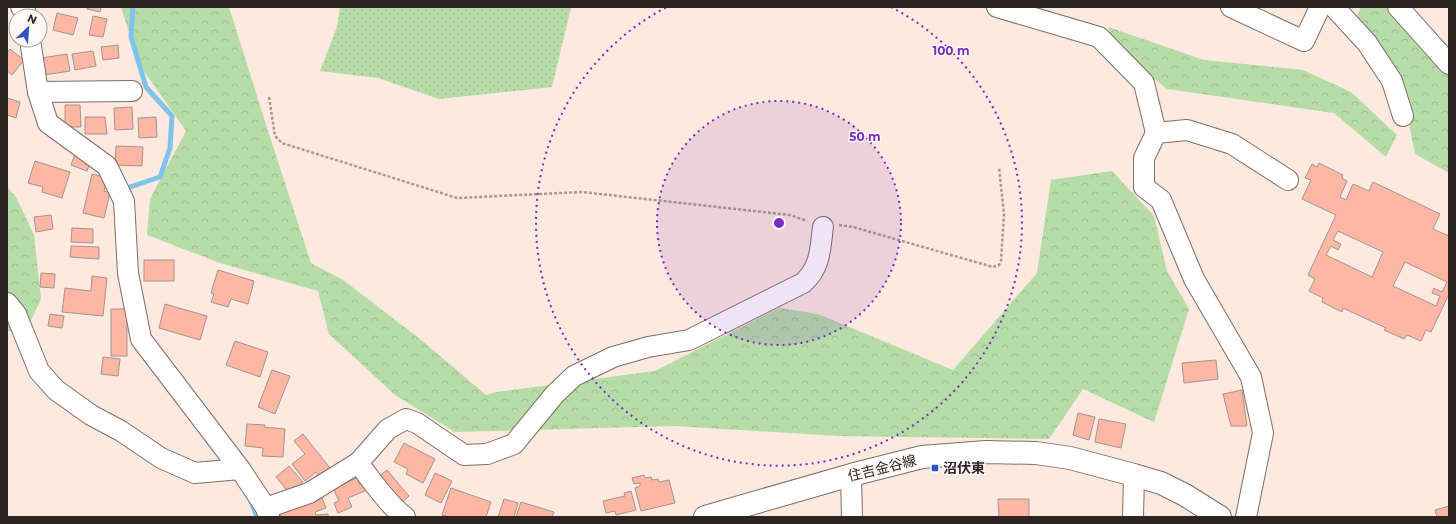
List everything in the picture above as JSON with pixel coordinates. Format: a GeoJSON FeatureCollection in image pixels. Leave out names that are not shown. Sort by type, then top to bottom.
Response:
{"type":"FeatureCollection","features":[{"type":"Feature","properties":{"kind":"main road","name":"住吉金谷線"},"geometry":{"type":"LineString","coordinates":[[705,517],[851,475],[922,458],[986,452],[1036,453],[1070,458],[1134,475],[1161,483],[1185,495],[1220,517]]}},
{"type":"Feature","properties":{"kind":"street"},"geometry":{"type":"LineString","coordinates":[[997,7],[1099,38],[1144,83],[1156,133],[1144,158],[1144,187],[1161,200],[1194,279],[1251,377],[1263,433],[1246,517]]}},
{"type":"Feature","properties":{"kind":"street"},"geometry":{"type":"LineString","coordinates":[[1231,7],[1304,41],[1320,7]]}},
{"type":"Feature","properties":{"kind":"street"},"geometry":{"type":"LineString","coordinates":[[1334,7],[1367,43],[1392,81],[1403,116]]}},
{"type":"Feature","properties":{"kind":"street"},"geometry":{"type":"LineString","coordinates":[[1398,7],[1449,64]]}},
{"type":"Feature","properties":{"kind":"street"},"geometry":{"type":"LineString","coordinates":[[31,48],[38,92],[48,123],[106,166],[124,201],[128,273],[141,339],[240,469],[268,513],[308,493],[358,463],[388,429],[406,419],[417,423],[464,455],[487,454],[514,444],[555,394],[574,376],[620,355],[648,347],[689,340],[803,283],[812,276],[819,258],[823,227]]}},
{"type":"Feature","properties":{"kind":"street"},"geometry":{"type":"LineString","coordinates":[[38,92],[132,90]]}},
{"type":"Feature","properties":{"kind":"street"},"geometry":{"type":"LineString","coordinates":[[1156,133],[1187,130],[1232,144],[1288,180]]}},
{"type":"Feature","properties":{"kind":"street"},"geometry":{"type":"LineString","coordinates":[[7,303],[16,314],[39,371],[56,390],[91,415],[121,431],[161,458],[196,473],[240,469]]}},
{"type":"Feature","properties":{"kind":"street"},"geometry":{"type":"LineString","coordinates":[[358,463],[405,517]]}},
{"type":"Feature","properties":{"kind":"street"},"geometry":{"type":"LineString","coordinates":[[851,475],[852,517]]}},
{"type":"Feature","properties":{"kind":"street"},"geometry":{"type":"LineString","coordinates":[[1133,517],[1134,475]]}},
{"type":"Feature","properties":{"kind":"path"},"geometry":{"type":"LineString","coordinates":[[269,97],[275,136],[282,143],[457,198],[582,192],[790,215],[823,227],[836,225],[853,227],[993,267],[999,266],[1001,261],[1004,214],[999,166]]}},
{"type":"Feature","properties":{"kind":"green space"},"geometry":{"type":"Polygon","coordinates":[[[121,7],[229,7],[311,263],[343,280],[420,339],[486,395],[496,392],[655,371],[779,308],[818,314],[953,370],[1037,273],[1051,180],[1112,171],[1154,216],[1167,271],[1189,309],[1154,422],[1083,389],[1049,439],[839,436],[674,426],[455,432],[395,395],[329,334],[318,291],[220,263],[147,235],[150,199],[186,131],[139,64],[121,7]]]}},
{"type":"Feature","properties":{"kind":"green space"},"geometry":{"type":"Polygon","coordinates":[[[340,7],[571,7],[552,87],[439,99],[378,78],[320,71],[337,27],[340,7]]]}},
{"type":"Feature","properties":{"kind":"green space"},"geometry":{"type":"Polygon","coordinates":[[[1361,7],[1387,7],[1403,28],[1449,74],[1449,173],[1415,154],[1402,89],[1357,16],[1361,7]]]}},
{"type":"Feature","properties":{"kind":"green space"},"geometry":{"type":"Polygon","coordinates":[[[1108,27],[1204,60],[1303,70],[1351,92],[1397,135],[1386,157],[1334,113],[1167,89],[1115,47],[1108,27]]]}},
{"type":"Feature","properties":{"kind":"green space"},"geometry":{"type":"Polygon","coordinates":[[[7,187],[16,197],[34,235],[41,299],[25,333],[7,331],[7,187]]]}},
{"type":"Feature","properties":{"kind":"building"},"geometry":{"type":"Polygon","coordinates":[[[87,7],[101,7],[100,12],[87,9],[87,7]]]}},
{"type":"Feature","properties":{"kind":"building"},"geometry":{"type":"Polygon","coordinates":[[[57,13],[78,18],[73,35],[53,30],[57,13]]]}},
{"type":"Feature","properties":{"kind":"building"},"geometry":{"type":"Polygon","coordinates":[[[93,16],[107,19],[103,37],[89,35],[93,16]]]}},
{"type":"Feature","properties":{"kind":"building"},"geometry":{"type":"Polygon","coordinates":[[[118,45],[119,58],[103,60],[101,47],[118,45]]]}},
{"type":"Feature","properties":{"kind":"building"},"geometry":{"type":"Polygon","coordinates":[[[10,49],[24,60],[12,75],[7,71],[7,53],[10,49]]]}},
{"type":"Feature","properties":{"kind":"building"},"geometry":{"type":"Polygon","coordinates":[[[93,51],[96,66],[75,70],[72,54],[93,51]]]}},
{"type":"Feature","properties":{"kind":"building"},"geometry":{"type":"Polygon","coordinates":[[[67,54],[70,71],[44,75],[41,58],[67,54]]]}},
{"type":"Feature","properties":{"kind":"building"},"geometry":{"type":"Polygon","coordinates":[[[7,98],[20,102],[16,118],[7,115],[7,98]]]}},
{"type":"Feature","properties":{"kind":"building"},"geometry":{"type":"Polygon","coordinates":[[[65,105],[80,105],[81,127],[65,127],[65,105]]]}},
{"type":"Feature","properties":{"kind":"building"},"geometry":{"type":"Polygon","coordinates":[[[132,107],[133,129],[115,130],[114,108],[132,107]]]}},
{"type":"Feature","properties":{"kind":"building"},"geometry":{"type":"Polygon","coordinates":[[[85,117],[105,117],[107,134],[85,134],[85,117]]]}},
{"type":"Feature","properties":{"kind":"building"},"geometry":{"type":"Polygon","coordinates":[[[156,117],[157,137],[139,138],[138,118],[156,117]]]}},
{"type":"Feature","properties":{"kind":"building"},"geometry":{"type":"Polygon","coordinates":[[[116,146],[143,147],[142,166],[115,165],[116,146]]]}},
{"type":"Feature","properties":{"kind":"building"},"geometry":{"type":"Polygon","coordinates":[[[75,154],[91,160],[87,171],[71,165],[75,154]]]}},
{"type":"Feature","properties":{"kind":"building"},"geometry":{"type":"Polygon","coordinates":[[[35,161],[70,172],[62,198],[42,192],[43,187],[28,183],[35,161]]]}},
{"type":"Feature","properties":{"kind":"building"},"geometry":{"type":"Polygon","coordinates":[[[1319,163],[1343,175],[1342,178],[1347,181],[1340,197],[1346,200],[1353,184],[1369,191],[1373,182],[1440,214],[1433,229],[1449,236],[1449,294],[1431,332],[1426,330],[1421,341],[1407,335],[1404,339],[1384,330],[1386,328],[1343,308],[1342,312],[1322,302],[1323,298],[1309,291],[1315,279],[1308,275],[1336,215],[1302,199],[1311,180],[1305,178],[1312,164],[1317,167],[1319,163]],[[1338,231],[1333,240],[1341,244],[1338,250],[1331,246],[1326,255],[1372,277],[1383,252],[1338,231]],[[1405,262],[1393,286],[1436,306],[1440,296],[1432,293],[1434,288],[1442,292],[1447,282],[1405,262]]]}},
{"type":"Feature","properties":{"kind":"building"},"geometry":{"type":"Polygon","coordinates":[[[92,174],[108,178],[104,191],[110,193],[104,218],[83,213],[92,174]]]}},
{"type":"Feature","properties":{"kind":"building"},"geometry":{"type":"Polygon","coordinates":[[[51,215],[53,229],[36,232],[34,217],[51,215]]]}},
{"type":"Feature","properties":{"kind":"building"},"geometry":{"type":"Polygon","coordinates":[[[72,228],[93,229],[93,243],[71,242],[72,228]]]}},
{"type":"Feature","properties":{"kind":"building"},"geometry":{"type":"Polygon","coordinates":[[[71,246],[99,247],[99,259],[70,257],[71,246]]]}},
{"type":"Feature","properties":{"kind":"building"},"geometry":{"type":"Polygon","coordinates":[[[144,260],[174,260],[174,281],[144,281],[144,260]]]}},
{"type":"Feature","properties":{"kind":"building"},"geometry":{"type":"Polygon","coordinates":[[[218,270],[254,281],[248,304],[231,299],[228,307],[211,302],[214,294],[211,293],[218,270]]]}},
{"type":"Feature","properties":{"kind":"building"},"geometry":{"type":"Polygon","coordinates":[[[41,273],[55,274],[54,288],[40,287],[41,273]]]}},
{"type":"Feature","properties":{"kind":"building"},"geometry":{"type":"Polygon","coordinates":[[[92,276],[107,278],[103,316],[62,312],[65,288],[91,291],[92,276]]]}},
{"type":"Feature","properties":{"kind":"building"},"geometry":{"type":"Polygon","coordinates":[[[165,304],[207,316],[200,340],[159,328],[165,304]]]}},
{"type":"Feature","properties":{"kind":"building"},"geometry":{"type":"Polygon","coordinates":[[[111,309],[127,309],[127,356],[111,356],[111,309]]]}},
{"type":"Feature","properties":{"kind":"building"},"geometry":{"type":"Polygon","coordinates":[[[50,314],[64,316],[62,328],[48,326],[50,314]]]}},
{"type":"Feature","properties":{"kind":"building"},"geometry":{"type":"Polygon","coordinates":[[[235,341],[268,352],[260,377],[226,365],[235,341]]]}},
{"type":"Feature","properties":{"kind":"building"},"geometry":{"type":"Polygon","coordinates":[[[103,357],[120,359],[118,376],[101,374],[103,357]]]}},
{"type":"Feature","properties":{"kind":"building"},"geometry":{"type":"Polygon","coordinates":[[[1216,360],[1218,379],[1184,383],[1182,363],[1216,360]]]}},
{"type":"Feature","properties":{"kind":"building"},"geometry":{"type":"Polygon","coordinates":[[[272,370],[290,376],[275,414],[258,407],[272,370]]]}},
{"type":"Feature","properties":{"kind":"building"},"geometry":{"type":"Polygon","coordinates":[[[1242,390],[1247,426],[1231,426],[1223,394],[1242,390]]]}},
{"type":"Feature","properties":{"kind":"building"},"geometry":{"type":"Polygon","coordinates":[[[1078,413],[1095,417],[1089,440],[1073,435],[1078,413]]]}},
{"type":"Feature","properties":{"kind":"building"},"geometry":{"type":"Polygon","coordinates":[[[1099,419],[1126,424],[1121,448],[1095,442],[1099,419]]]}},
{"type":"Feature","properties":{"kind":"building"},"geometry":{"type":"Polygon","coordinates":[[[247,424],[265,425],[264,427],[285,429],[283,457],[262,456],[263,448],[245,446],[247,424]]]}},
{"type":"Feature","properties":{"kind":"building"},"geometry":{"type":"Polygon","coordinates":[[[303,434],[330,468],[319,476],[316,472],[305,481],[292,464],[305,454],[294,441],[303,434]]]}},
{"type":"Feature","properties":{"kind":"building"},"geometry":{"type":"Polygon","coordinates":[[[404,443],[435,459],[423,483],[406,474],[408,469],[394,462],[404,443]]]}},
{"type":"Feature","properties":{"kind":"building"},"geometry":{"type":"Polygon","coordinates":[[[289,466],[303,482],[289,493],[276,477],[289,466]]]}},
{"type":"Feature","properties":{"kind":"building"},"geometry":{"type":"Polygon","coordinates":[[[387,470],[409,496],[399,505],[377,478],[387,470]]]}},
{"type":"Feature","properties":{"kind":"building"},"geometry":{"type":"Polygon","coordinates":[[[435,473],[452,481],[441,503],[425,495],[435,473]]]}},
{"type":"Feature","properties":{"kind":"building"},"geometry":{"type":"Polygon","coordinates":[[[644,475],[645,478],[651,477],[652,480],[658,479],[659,482],[669,480],[675,503],[641,511],[635,488],[640,486],[640,483],[634,484],[632,478],[644,475]]]}},
{"type":"Feature","properties":{"kind":"building"},"geometry":{"type":"Polygon","coordinates":[[[357,478],[360,485],[366,482],[370,489],[348,498],[352,507],[338,513],[334,503],[339,501],[333,488],[357,478]]]}},
{"type":"Feature","properties":{"kind":"building"},"geometry":{"type":"Polygon","coordinates":[[[451,488],[491,502],[486,517],[449,517],[442,515],[451,488]]]}},
{"type":"Feature","properties":{"kind":"building"},"geometry":{"type":"Polygon","coordinates":[[[631,491],[636,510],[616,515],[615,511],[606,513],[603,501],[625,496],[624,493],[631,491]]]}},
{"type":"Feature","properties":{"kind":"building"},"geometry":{"type":"Polygon","coordinates":[[[322,498],[326,508],[315,512],[316,515],[328,514],[328,517],[281,517],[280,514],[322,498]]]}},
{"type":"Feature","properties":{"kind":"building"},"geometry":{"type":"Polygon","coordinates":[[[504,499],[518,503],[514,517],[498,517],[504,499]]]}},
{"type":"Feature","properties":{"kind":"building"},"geometry":{"type":"Polygon","coordinates":[[[998,499],[1029,499],[1029,517],[999,517],[998,499]]]}},
{"type":"Feature","properties":{"kind":"building"},"geometry":{"type":"Polygon","coordinates":[[[521,502],[554,512],[552,517],[516,517],[521,502]]]}},
{"type":"Feature","properties":{"kind":"building"},"geometry":{"type":"Polygon","coordinates":[[[1449,506],[1449,517],[1437,517],[1435,510],[1449,506]]]}},
{"type":"Feature","properties":{"kind":"waterway"},"geometry":{"type":"LineString","coordinates":[[130,187],[160,177],[170,148],[172,116],[146,87],[131,37],[133,7]]}},
{"type":"Feature","properties":{"kind":"waterway"},"geometry":{"type":"LineString","coordinates":[[251,501],[257,517]]}},
{"type":"Feature","properties":{"kind":"place","name":"沼伏東"},"geometry":{"type":"Point","coordinates":[935,468]}}]}
